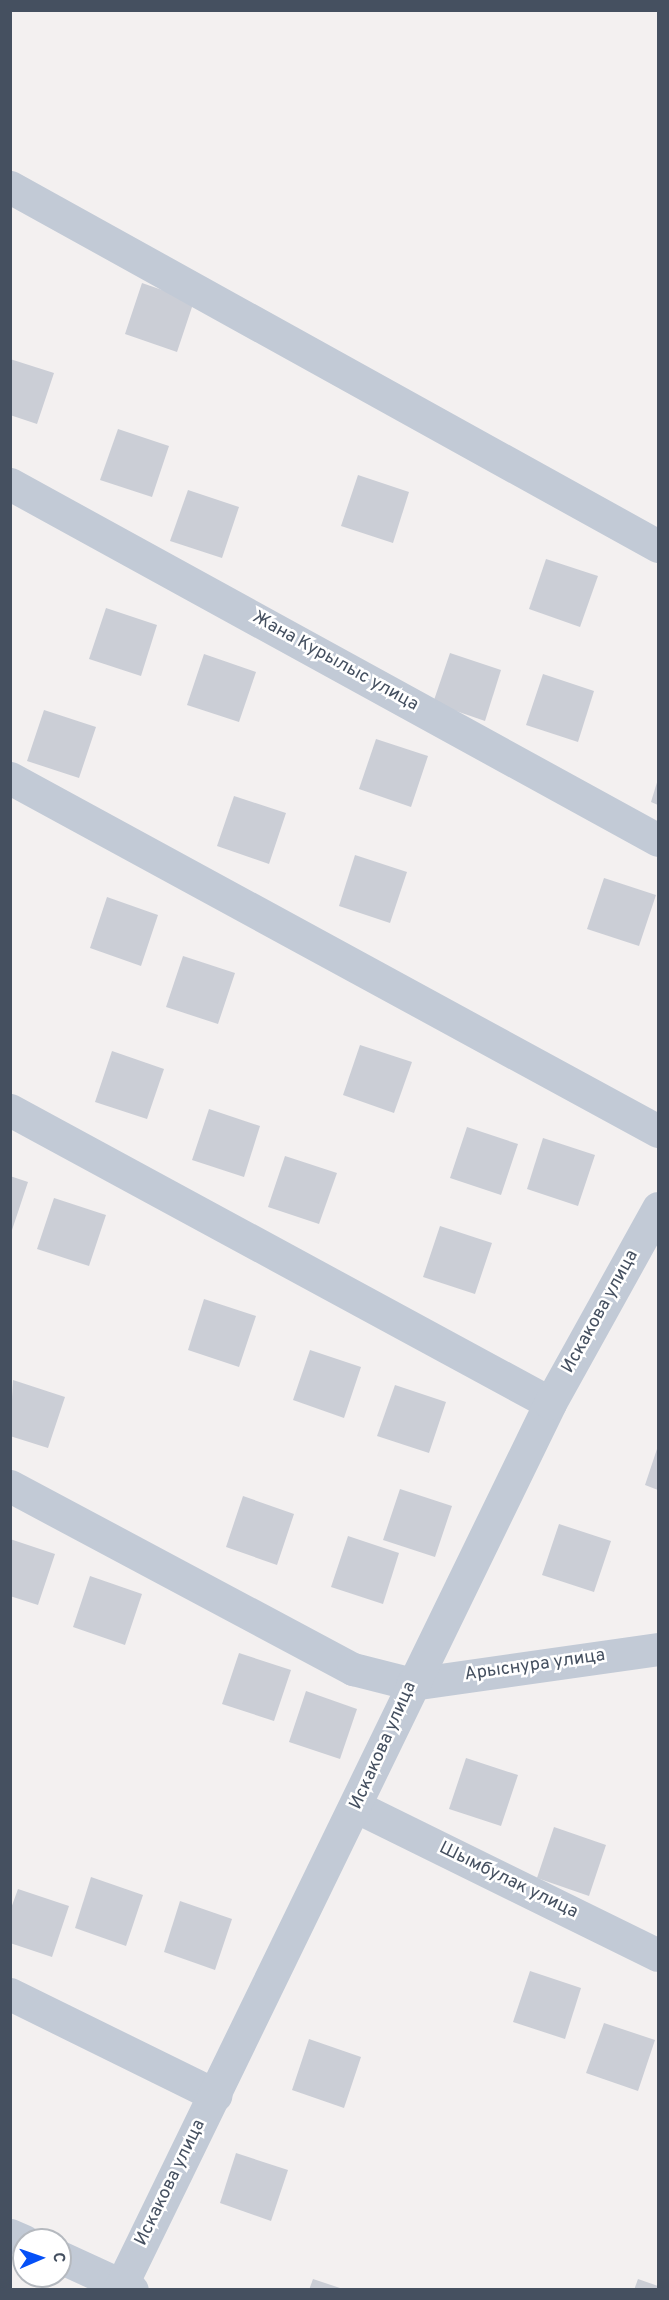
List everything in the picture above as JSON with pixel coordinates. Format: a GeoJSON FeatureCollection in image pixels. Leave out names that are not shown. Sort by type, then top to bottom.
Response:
{"type":"FeatureCollection","features":[{"type":"Feature","properties":{"kind":"street"},"geometry":{"type":"LineString","coordinates":[[10,187],[658,546]]}},
{"type":"Feature","properties":{"kind":"street","name":"Жана Курылыс улица"},"geometry":{"type":"LineString","coordinates":[[10,484],[658,840]]}},
{"type":"Feature","properties":{"kind":"street"},"geometry":{"type":"LineString","coordinates":[[10,778],[658,1131]]}},
{"type":"Feature","properties":{"kind":"street"},"geometry":{"type":"LineString","coordinates":[[10,1110],[550,1403]]}},
{"type":"Feature","properties":{"kind":"street","name":"Искакова улица"},"geometry":{"type":"LineString","coordinates":[[124,2288],[215,2095],[357,1807],[412,1684],[550,1403],[658,1208]]}},
{"type":"Feature","properties":{"kind":"street"},"geometry":{"type":"LineString","coordinates":[[10,1486],[353,1669],[412,1684]]}},
{"type":"Feature","properties":{"kind":"street","name":"Арыснура улица"},"geometry":{"type":"LineString","coordinates":[[412,1684],[658,1649]]}},
{"type":"Feature","properties":{"kind":"street","name":"Шымбулак улица"},"geometry":{"type":"LineString","coordinates":[[357,1807],[658,1955]]}},
{"type":"Feature","properties":{"kind":"street"},"geometry":{"type":"LineString","coordinates":[[10,1994],[215,2095]]}},
{"type":"Feature","properties":{"kind":"street"},"geometry":{"type":"LineString","coordinates":[[72,2263],[124,2288]]}},
{"type":"Feature","properties":{"kind":"building"},"geometry":{"type":"Polygon","coordinates":[[[142,283],[194,301],[177,352],[125,334],[142,283]]]}},
{"type":"Feature","properties":{"kind":"building"},"geometry":{"type":"Polygon","coordinates":[[[10,359],[54,373],[37,424],[10,415],[10,359]]]}},
{"type":"Feature","properties":{"kind":"building"},"geometry":{"type":"Polygon","coordinates":[[[118,429],[169,446],[152,497],[100,480],[118,429]]]}},
{"type":"Feature","properties":{"kind":"building"},"geometry":{"type":"Polygon","coordinates":[[[358,475],[409,492],[393,543],[341,526],[358,475]]]}},
{"type":"Feature","properties":{"kind":"building"},"geometry":{"type":"Polygon","coordinates":[[[188,490],[239,507],[222,558],[170,541],[188,490]]]}},
{"type":"Feature","properties":{"kind":"building"},"geometry":{"type":"Polygon","coordinates":[[[546,559],[598,576],[580,627],[529,609],[546,559]]]}},
{"type":"Feature","properties":{"kind":"building"},"geometry":{"type":"Polygon","coordinates":[[[106,608],[157,625],[141,676],[89,659],[106,608]]]}},
{"type":"Feature","properties":{"kind":"building"},"geometry":{"type":"Polygon","coordinates":[[[450,653],[501,670],[485,721],[433,703],[450,653]]]}},
{"type":"Feature","properties":{"kind":"building"},"geometry":{"type":"Polygon","coordinates":[[[204,654],[256,672],[239,722],[187,705],[204,654]]]}},
{"type":"Feature","properties":{"kind":"building"},"geometry":{"type":"Polygon","coordinates":[[[543,674],[594,691],[578,742],[526,725],[543,674]]]}},
{"type":"Feature","properties":{"kind":"building"},"geometry":{"type":"Polygon","coordinates":[[[44,710],[96,727],[79,778],[27,761],[44,710]]]}},
{"type":"Feature","properties":{"kind":"building"},"geometry":{"type":"Polygon","coordinates":[[[376,739],[428,756],[411,807],[359,789],[376,739]]]}},
{"type":"Feature","properties":{"kind":"building"},"geometry":{"type":"Polygon","coordinates":[[[658,779],[658,805],[651,802],[658,779]]]}},
{"type":"Feature","properties":{"kind":"building"},"geometry":{"type":"Polygon","coordinates":[[[234,796],[286,813],[269,864],[217,846],[234,796]]]}},
{"type":"Feature","properties":{"kind":"building"},"geometry":{"type":"Polygon","coordinates":[[[355,855],[407,872],[390,923],[339,906],[355,855]]]}},
{"type":"Feature","properties":{"kind":"building"},"geometry":{"type":"Polygon","coordinates":[[[604,878],[656,895],[639,946],[587,929],[604,878]]]}},
{"type":"Feature","properties":{"kind":"building"},"geometry":{"type":"Polygon","coordinates":[[[107,897],[158,915],[141,966],[90,948],[107,897]]]}},
{"type":"Feature","properties":{"kind":"building"},"geometry":{"type":"Polygon","coordinates":[[[183,956],[235,973],[218,1024],[166,1007],[183,956]]]}},
{"type":"Feature","properties":{"kind":"building"},"geometry":{"type":"Polygon","coordinates":[[[360,1045],[412,1062],[394,1113],[343,1095],[360,1045]]]}},
{"type":"Feature","properties":{"kind":"building"},"geometry":{"type":"Polygon","coordinates":[[[112,1051],[164,1069],[147,1119],[95,1102],[112,1051]]]}},
{"type":"Feature","properties":{"kind":"building"},"geometry":{"type":"Polygon","coordinates":[[[209,1109],[260,1126],[244,1177],[192,1160],[209,1109]]]}},
{"type":"Feature","properties":{"kind":"building"},"geometry":{"type":"Polygon","coordinates":[[[467,1127],[518,1144],[501,1195],[450,1178],[467,1127]]]}},
{"type":"Feature","properties":{"kind":"building"},"geometry":{"type":"Polygon","coordinates":[[[543,1138],[595,1155],[578,1206],[527,1189],[543,1138]]]}},
{"type":"Feature","properties":{"kind":"building"},"geometry":{"type":"Polygon","coordinates":[[[285,1156],[337,1173],[319,1224],[268,1207],[285,1156]]]}},
{"type":"Feature","properties":{"kind":"building"},"geometry":{"type":"Polygon","coordinates":[[[10,1176],[28,1182],[11,1233],[10,1233],[10,1176]]]}},
{"type":"Feature","properties":{"kind":"building"},"geometry":{"type":"Polygon","coordinates":[[[54,1198],[106,1215],[89,1266],[37,1249],[54,1198]]]}},
{"type":"Feature","properties":{"kind":"building"},"geometry":{"type":"Polygon","coordinates":[[[440,1226],[492,1243],[475,1294],[423,1277],[440,1226]]]}},
{"type":"Feature","properties":{"kind":"building"},"geometry":{"type":"Polygon","coordinates":[[[204,1299],[256,1316],[239,1367],[188,1350],[204,1299]]]}},
{"type":"Feature","properties":{"kind":"building"},"geometry":{"type":"Polygon","coordinates":[[[310,1350],[361,1367],[344,1418],[293,1400],[310,1350]]]}},
{"type":"Feature","properties":{"kind":"building"},"geometry":{"type":"Polygon","coordinates":[[[13,1380],[65,1397],[48,1448],[10,1436],[13,1380]]]}},
{"type":"Feature","properties":{"kind":"building"},"geometry":{"type":"Polygon","coordinates":[[[395,1385],[446,1402],[429,1453],[377,1436],[395,1385]]]}},
{"type":"Feature","properties":{"kind":"building"},"geometry":{"type":"Polygon","coordinates":[[[658,1446],[658,1490],[645,1485],[658,1446]]]}},
{"type":"Feature","properties":{"kind":"building"},"geometry":{"type":"Polygon","coordinates":[[[400,1489],[452,1506],[435,1557],[383,1540],[400,1489]]]}},
{"type":"Feature","properties":{"kind":"building"},"geometry":{"type":"Polygon","coordinates":[[[243,1496],[294,1514],[277,1565],[226,1547],[243,1496]]]}},
{"type":"Feature","properties":{"kind":"building"},"geometry":{"type":"Polygon","coordinates":[[[559,1524],[611,1541],[594,1592],[542,1575],[559,1524]]]}},
{"type":"Feature","properties":{"kind":"building"},"geometry":{"type":"Polygon","coordinates":[[[348,1536],[399,1553],[383,1604],[331,1587],[348,1536]]]}},
{"type":"Feature","properties":{"kind":"building"},"geometry":{"type":"Polygon","coordinates":[[[10,1539],[55,1554],[38,1605],[10,1596],[10,1539]]]}},
{"type":"Feature","properties":{"kind":"building"},"geometry":{"type":"Polygon","coordinates":[[[90,1576],[142,1594],[125,1645],[73,1627],[90,1576]]]}},
{"type":"Feature","properties":{"kind":"building"},"geometry":{"type":"Polygon","coordinates":[[[239,1653],[291,1670],[274,1721],[222,1704],[239,1653]]]}},
{"type":"Feature","properties":{"kind":"building"},"geometry":{"type":"Polygon","coordinates":[[[306,1691],[357,1709],[340,1759],[289,1742],[306,1691]]]}},
{"type":"Feature","properties":{"kind":"building"},"geometry":{"type":"Polygon","coordinates":[[[466,1758],[518,1775],[501,1826],[449,1809],[466,1758]]]}},
{"type":"Feature","properties":{"kind":"building"},"geometry":{"type":"Polygon","coordinates":[[[554,1827],[606,1845],[589,1896],[537,1878],[554,1827]]]}},
{"type":"Feature","properties":{"kind":"building"},"geometry":{"type":"Polygon","coordinates":[[[91,1877],[143,1895],[126,1946],[75,1928],[91,1877]]]}},
{"type":"Feature","properties":{"kind":"building"},"geometry":{"type":"Polygon","coordinates":[[[18,1889],[69,1906],[52,1957],[10,1943],[10,1911],[18,1889]]]}},
{"type":"Feature","properties":{"kind":"building"},"geometry":{"type":"Polygon","coordinates":[[[180,1901],[232,1919],[215,1970],[164,1952],[180,1901]]]}},
{"type":"Feature","properties":{"kind":"building"},"geometry":{"type":"Polygon","coordinates":[[[530,1971],[581,1988],[565,2039],[513,2022],[530,1971]]]}},
{"type":"Feature","properties":{"kind":"building"},"geometry":{"type":"Polygon","coordinates":[[[604,2023],[655,2040],[638,2091],[586,2073],[604,2023]]]}},
{"type":"Feature","properties":{"kind":"building"},"geometry":{"type":"Polygon","coordinates":[[[309,2039],[361,2057],[344,2108],[292,2090],[309,2039]]]}},
{"type":"Feature","properties":{"kind":"building"},"geometry":{"type":"Polygon","coordinates":[[[236,2153],[288,2170],[271,2221],[220,2203],[236,2153]]]}},
{"type":"Feature","properties":{"kind":"building"},"geometry":{"type":"Polygon","coordinates":[[[313,2279],[343,2289],[343,2290],[309,2290],[313,2279]]]}},
{"type":"Feature","properties":{"kind":"building"},"geometry":{"type":"Polygon","coordinates":[[[638,2279],[658,2286],[658,2290],[634,2290],[638,2279]]]}}]}
